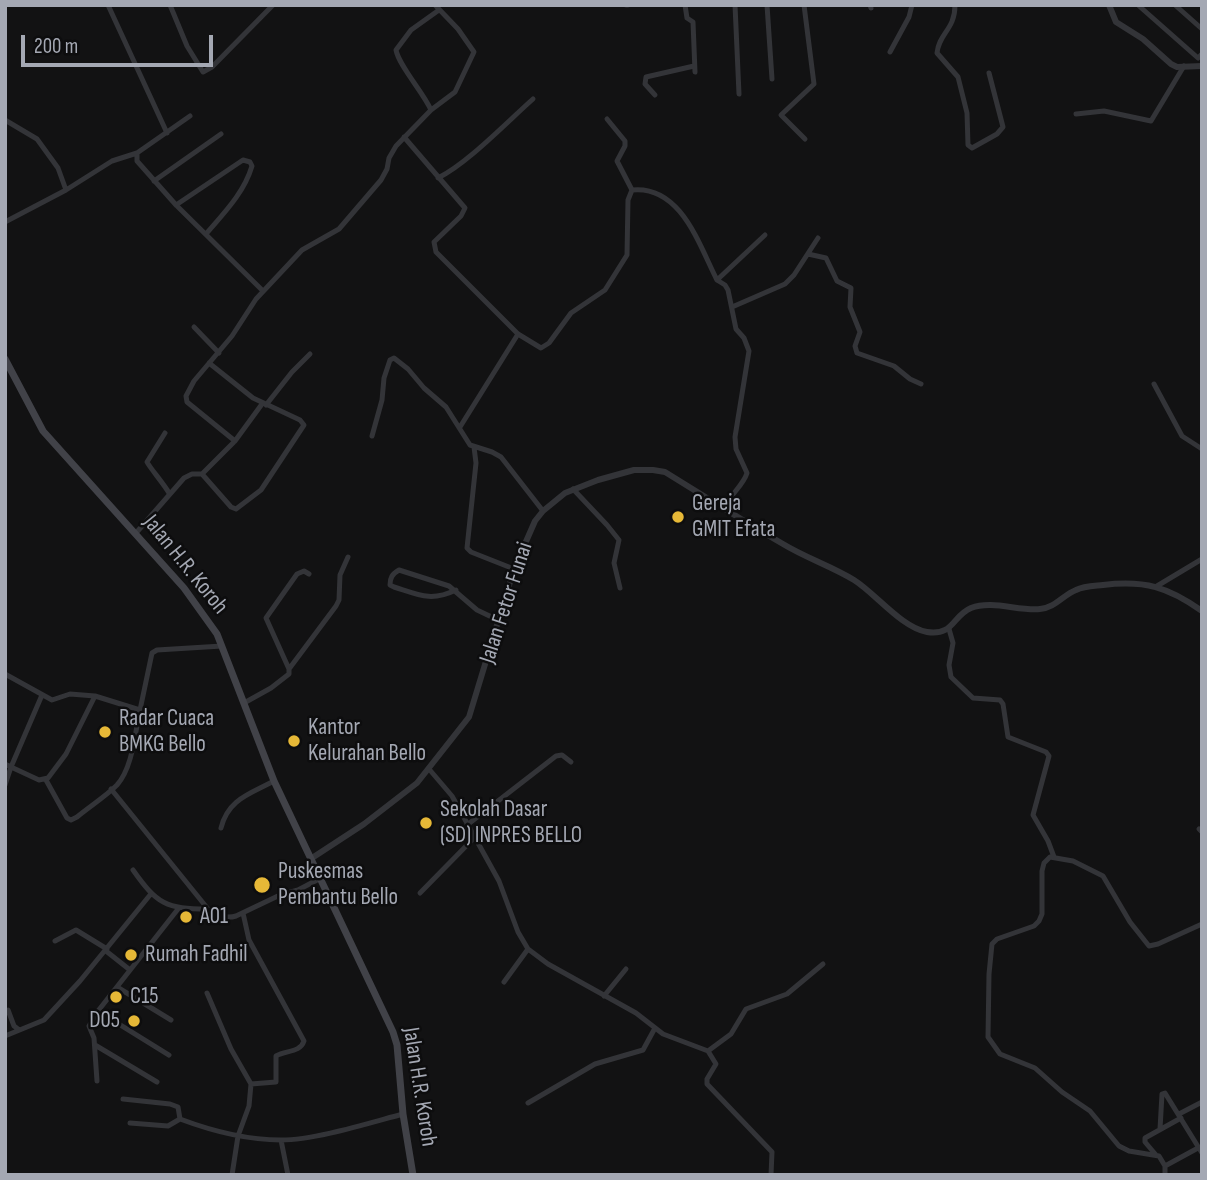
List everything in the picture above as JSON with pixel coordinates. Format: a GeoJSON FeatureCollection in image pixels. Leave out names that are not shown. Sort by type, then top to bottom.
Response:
{"type":"FeatureCollection","features":[{"type":"Feature","properties":{"kind":"main road","name":"Jalan H.R. Koroh"},"geometry":{"type":"LineString","coordinates":[[5,359],[43,431],[191,596],[222,646],[274,781],[393,1032],[397,1045],[403,1114],[413,1175]]}},
{"type":"Feature","properties":{"kind":"street"},"geometry":{"type":"LineString","coordinates":[[108,5],[167,134]]}},
{"type":"Feature","properties":{"kind":"street"},"geometry":{"type":"LineString","coordinates":[[170,5],[187,46],[203,72],[212,67],[272,5]]}},
{"type":"Feature","properties":{"kind":"street"},"geometry":{"type":"LineString","coordinates":[[655,95],[645,84],[646,76],[695,69],[692,22],[687,18],[684,5]]}},
{"type":"Feature","properties":{"kind":"street"},"geometry":{"type":"LineString","coordinates":[[735,5],[738,94]]}},
{"type":"Feature","properties":{"kind":"street"},"geometry":{"type":"LineString","coordinates":[[767,5],[772,79]]}},
{"type":"Feature","properties":{"kind":"street"},"geometry":{"type":"LineString","coordinates":[[804,5],[814,84],[784,110],[781,116],[804,139]]}},
{"type":"Feature","properties":{"kind":"street"},"geometry":{"type":"LineString","coordinates":[[890,52],[909,18],[912,5]]}},
{"type":"Feature","properties":{"kind":"street"},"geometry":{"type":"LineString","coordinates":[[955,5],[954,20],[939,43],[937,53],[941,61],[956,74],[967,114],[968,145],[972,148],[997,134],[1003,127],[989,73]]}},
{"type":"Feature","properties":{"kind":"street"},"geometry":{"type":"LineString","coordinates":[[1109,5],[1116,22],[1143,39],[1171,64],[1177,67],[1202,66]]}},
{"type":"Feature","properties":{"kind":"street"},"geometry":{"type":"LineString","coordinates":[[1138,5],[1198,58],[1202,54]]}},
{"type":"Feature","properties":{"kind":"street"},"geometry":{"type":"LineString","coordinates":[[1175,5],[1202,29]]}},
{"type":"Feature","properties":{"kind":"street"},"geometry":{"type":"LineString","coordinates":[[235,441],[186,400],[187,393],[263,291],[302,250],[339,229],[381,180],[389,158],[404,137],[458,88],[474,54],[458,29],[437,8],[411,30],[396,50],[398,58],[431,110]]}},
{"type":"Feature","properties":{"kind":"street"},"geometry":{"type":"LineString","coordinates":[[1076,114],[1104,111],[1151,121],[1185,65]]}},
{"type":"Feature","properties":{"kind":"street"},"geometry":{"type":"LineString","coordinates":[[438,178],[480,147],[533,99]]}},
{"type":"Feature","properties":{"kind":"street"},"geometry":{"type":"LineString","coordinates":[[5,222],[66,190],[111,161],[136,153],[190,116]]}},
{"type":"Feature","properties":{"kind":"street"},"geometry":{"type":"LineString","coordinates":[[404,137],[465,208],[461,216],[434,242],[434,249],[517,334],[544,348],[571,313],[605,290],[626,258],[628,200],[632,190],[617,162],[625,142],[607,119]]}},
{"type":"Feature","properties":{"kind":"street"},"geometry":{"type":"LineString","coordinates":[[5,120],[37,139],[58,168],[66,190]]}},
{"type":"Feature","properties":{"kind":"street"},"geometry":{"type":"LineString","coordinates":[[154,181],[221,134]]}},
{"type":"Feature","properties":{"kind":"street"},"geometry":{"type":"LineString","coordinates":[[136,153],[141,168],[263,291]]}},
{"type":"Feature","properties":{"kind":"street"},"geometry":{"type":"LineString","coordinates":[[176,205],[243,160],[250,162],[252,166],[248,177],[237,197],[206,234]]}},
{"type":"Feature","properties":{"kind":"street"},"geometry":{"type":"LineString","coordinates":[[632,190],[647,191],[671,203],[689,222],[717,280],[725,285],[736,329],[744,338],[749,351],[735,436],[736,449],[747,472],[744,481],[728,499],[725,508]]}},
{"type":"Feature","properties":{"kind":"street"},"geometry":{"type":"LineString","coordinates":[[717,280],[765,235]]}},
{"type":"Feature","properties":{"kind":"street"},"geometry":{"type":"LineString","coordinates":[[732,307],[785,284],[818,238]]}},
{"type":"Feature","properties":{"kind":"street"},"geometry":{"type":"LineString","coordinates":[[808,254],[826,258],[837,281],[851,288],[850,307],[860,332],[855,346],[857,353],[894,366],[909,379],[921,384]]}},
{"type":"Feature","properties":{"kind":"street"},"geometry":{"type":"LineString","coordinates":[[194,327],[219,353]]}},
{"type":"Feature","properties":{"kind":"street"},"geometry":{"type":"LineString","coordinates":[[460,427],[488,386],[517,334]]}},
{"type":"Feature","properties":{"kind":"street"},"geometry":{"type":"LineString","coordinates":[[136,533],[169,493],[189,475],[202,474],[235,441],[264,404],[310,354]]}},
{"type":"Feature","properties":{"kind":"street"},"geometry":{"type":"LineString","coordinates":[[372,436],[382,400],[387,365],[392,358],[414,374],[424,388],[446,407],[466,441],[474,447],[498,455],[543,511]]}},
{"type":"Feature","properties":{"kind":"street"},"geometry":{"type":"LineString","coordinates":[[202,474],[234,509],[242,506],[261,490],[303,425],[300,420],[264,404],[234,386],[208,363]]}},
{"type":"Feature","properties":{"kind":"street"},"geometry":{"type":"LineString","coordinates":[[1154,384],[1182,436],[1202,449]]}},
{"type":"Feature","properties":{"kind":"street"},"geometry":{"type":"LineString","coordinates":[[165,433],[148,466],[158,475],[169,493]]}},
{"type":"Feature","properties":{"kind":"street"},"geometry":{"type":"LineString","coordinates":[[474,447],[476,463],[467,548],[514,569]]}},
{"type":"Feature","properties":{"kind":"street","name":"Jalan Fetor Funai"},"geometry":{"type":"LineString","coordinates":[[312,858],[391,804],[429,769],[470,717],[514,569],[535,521],[553,502],[573,489],[609,476],[634,470],[665,472],[783,544],[855,580],[914,627],[927,632],[943,632],[949,629]]}},
{"type":"Feature","properties":{"kind":"street"},"geometry":{"type":"LineString","coordinates":[[573,489],[617,537],[619,544],[615,566],[620,588]]}},
{"type":"Feature","properties":{"kind":"street"},"geometry":{"type":"LineString","coordinates":[[244,703],[289,674],[289,669],[336,606],[339,600],[340,575],[348,557]]}},
{"type":"Feature","properties":{"kind":"street"},"geometry":{"type":"LineString","coordinates":[[1157,586],[1202,559]]}},
{"type":"Feature","properties":{"kind":"street"},"geometry":{"type":"LineString","coordinates":[[456,590],[433,598],[390,586],[390,581],[392,575],[399,570],[456,590],[477,610],[498,620]]}},
{"type":"Feature","properties":{"kind":"street"},"geometry":{"type":"LineString","coordinates":[[289,669],[267,618],[297,574],[304,571],[309,574]]}},
{"type":"Feature","properties":{"kind":"street"},"geometry":{"type":"LineString","coordinates":[[1054,857],[1033,811],[1049,755],[1008,737],[1000,700],[973,698],[951,677],[949,665],[953,643],[949,629],[972,608],[995,606],[1037,610],[1053,606],[1084,587],[1126,583],[1157,586],[1184,598],[1202,611]]}},
{"type":"Feature","properties":{"kind":"street"},"geometry":{"type":"LineString","coordinates":[[47,780],[69,820],[77,817],[111,789],[125,772],[152,653],[158,650],[222,646]]}},
{"type":"Feature","properties":{"kind":"street"},"geometry":{"type":"LineString","coordinates":[[5,674],[53,700],[64,695],[95,696],[140,709]]}},
{"type":"Feature","properties":{"kind":"street"},"geometry":{"type":"LineString","coordinates":[[5,785],[8,765],[42,695]]}},
{"type":"Feature","properties":{"kind":"street"},"geometry":{"type":"LineString","coordinates":[[47,780],[66,754],[95,696]]}},
{"type":"Feature","properties":{"kind":"street"},"geometry":{"type":"LineString","coordinates":[[467,824],[550,760],[560,755],[571,762]]}},
{"type":"Feature","properties":{"kind":"street"},"geometry":{"type":"LineString","coordinates":[[8,765],[39,780],[47,780]]}},
{"type":"Feature","properties":{"kind":"street"},"geometry":{"type":"LineString","coordinates":[[429,769],[453,796],[499,881],[518,932],[528,949],[535,956],[636,1013],[656,1028],[708,1051],[716,1064],[707,1079],[708,1086],[772,1152],[774,1157],[771,1175]]}},
{"type":"Feature","properties":{"kind":"street"},"geometry":{"type":"LineString","coordinates":[[221,828],[224,815],[232,805],[274,781]]}},
{"type":"Feature","properties":{"kind":"street"},"geometry":{"type":"LineString","coordinates":[[111,789],[208,909]]}},
{"type":"Feature","properties":{"kind":"street"},"geometry":{"type":"LineString","coordinates":[[420,893],[474,838]]}},
{"type":"Feature","properties":{"kind":"street"},"geometry":{"type":"LineString","coordinates":[[1156,1154],[1129,1151],[1119,1146],[1090,1111],[1062,1092],[1035,1068],[1000,1054],[988,1037],[989,974],[993,942],[1034,926],[1040,921],[1042,871],[1046,860],[1054,857],[1073,861],[1103,876],[1130,922],[1149,946],[1202,924]]}},
{"type":"Feature","properties":{"kind":"street"},"geometry":{"type":"LineString","coordinates":[[133,870],[150,895],[178,909],[208,909],[228,917],[319,879]]}},
{"type":"Feature","properties":{"kind":"street"},"geometry":{"type":"LineString","coordinates":[[5,1036],[18,1029],[39,1024],[63,1000],[150,895]]}},
{"type":"Feature","properties":{"kind":"street"},"geometry":{"type":"LineString","coordinates":[[97,1081],[95,1045],[89,1026],[97,1011],[178,909]]}},
{"type":"Feature","properties":{"kind":"street"},"geometry":{"type":"LineString","coordinates":[[243,913],[248,940],[304,1041],[297,1050],[276,1056],[276,1082],[251,1084]]}},
{"type":"Feature","properties":{"kind":"street"},"geometry":{"type":"LineString","coordinates":[[55,941],[76,930],[130,970]]}},
{"type":"Feature","properties":{"kind":"street"},"geometry":{"type":"LineString","coordinates":[[504,982],[528,949]]}},
{"type":"Feature","properties":{"kind":"street"},"geometry":{"type":"LineString","coordinates":[[708,1051],[731,1034],[748,1008],[788,993],[822,964]]}},
{"type":"Feature","properties":{"kind":"street"},"geometry":{"type":"LineString","coordinates":[[604,996],[626,969]]}},
{"type":"Feature","properties":{"kind":"street"},"geometry":{"type":"LineString","coordinates":[[117,987],[172,1020]]}},
{"type":"Feature","properties":{"kind":"street"},"geometry":{"type":"LineString","coordinates":[[207,993],[231,1049],[251,1084],[249,1106],[238,1136],[232,1175]]}},
{"type":"Feature","properties":{"kind":"street"},"geometry":{"type":"LineString","coordinates":[[8,1010],[14,1026],[18,1029]]}},
{"type":"Feature","properties":{"kind":"street"},"geometry":{"type":"LineString","coordinates":[[97,1011],[169,1055]]}},
{"type":"Feature","properties":{"kind":"street"},"geometry":{"type":"LineString","coordinates":[[528,1103],[595,1064],[643,1050],[656,1028]]}},
{"type":"Feature","properties":{"kind":"street"},"geometry":{"type":"LineString","coordinates":[[95,1045],[157,1082]]}},
{"type":"Feature","properties":{"kind":"street"},"geometry":{"type":"LineString","coordinates":[[1160,1129],[1163,1092],[1167,1094],[1200,1151],[1165,1166]]}},
{"type":"Feature","properties":{"kind":"street"},"geometry":{"type":"LineString","coordinates":[[123,1099],[170,1104],[178,1107],[180,1119]]}},
{"type":"Feature","properties":{"kind":"street"},"geometry":{"type":"LineString","coordinates":[[1165,1175],[1161,1158],[1145,1142],[1145,1138],[1202,1102]]}},
{"type":"Feature","properties":{"kind":"street"},"geometry":{"type":"LineString","coordinates":[[130,1123],[168,1126],[180,1119],[238,1136],[281,1140],[403,1114]]}},
{"type":"Feature","properties":{"kind":"street"},"geometry":{"type":"LineString","coordinates":[[281,1140],[288,1175]]}},
{"type":"Feature","properties":{"kind":"place","name":"Gereja GMIT Efata"},"geometry":{"type":"Point","coordinates":[678,517]}},
{"type":"Feature","properties":{"kind":"place","name":"Radar Cuaca BMKG Bello"},"geometry":{"type":"Point","coordinates":[105,732]}},
{"type":"Feature","properties":{"kind":"place","name":"Kantor Kelurahan Bello"},"geometry":{"type":"Point","coordinates":[294,741]}},
{"type":"Feature","properties":{"kind":"place","name":"Sekolah Dasar (SD) INPRES BELLO"},"geometry":{"type":"Point","coordinates":[426,823]}},
{"type":"Feature","properties":{"kind":"place","name":"Puskesmas Pembantu Bello"},"geometry":{"type":"Point","coordinates":[262,885]}},
{"type":"Feature","properties":{"kind":"place","name":"A01"},"geometry":{"type":"Point","coordinates":[186,917]}},
{"type":"Feature","properties":{"kind":"place","name":"Rumah Fadhil"},"geometry":{"type":"Point","coordinates":[131,955]}},
{"type":"Feature","properties":{"kind":"place","name":"C15"},"geometry":{"type":"Point","coordinates":[116,997]}},
{"type":"Feature","properties":{"kind":"place","name":"D05"},"geometry":{"type":"Point","coordinates":[134,1021]}}]}
